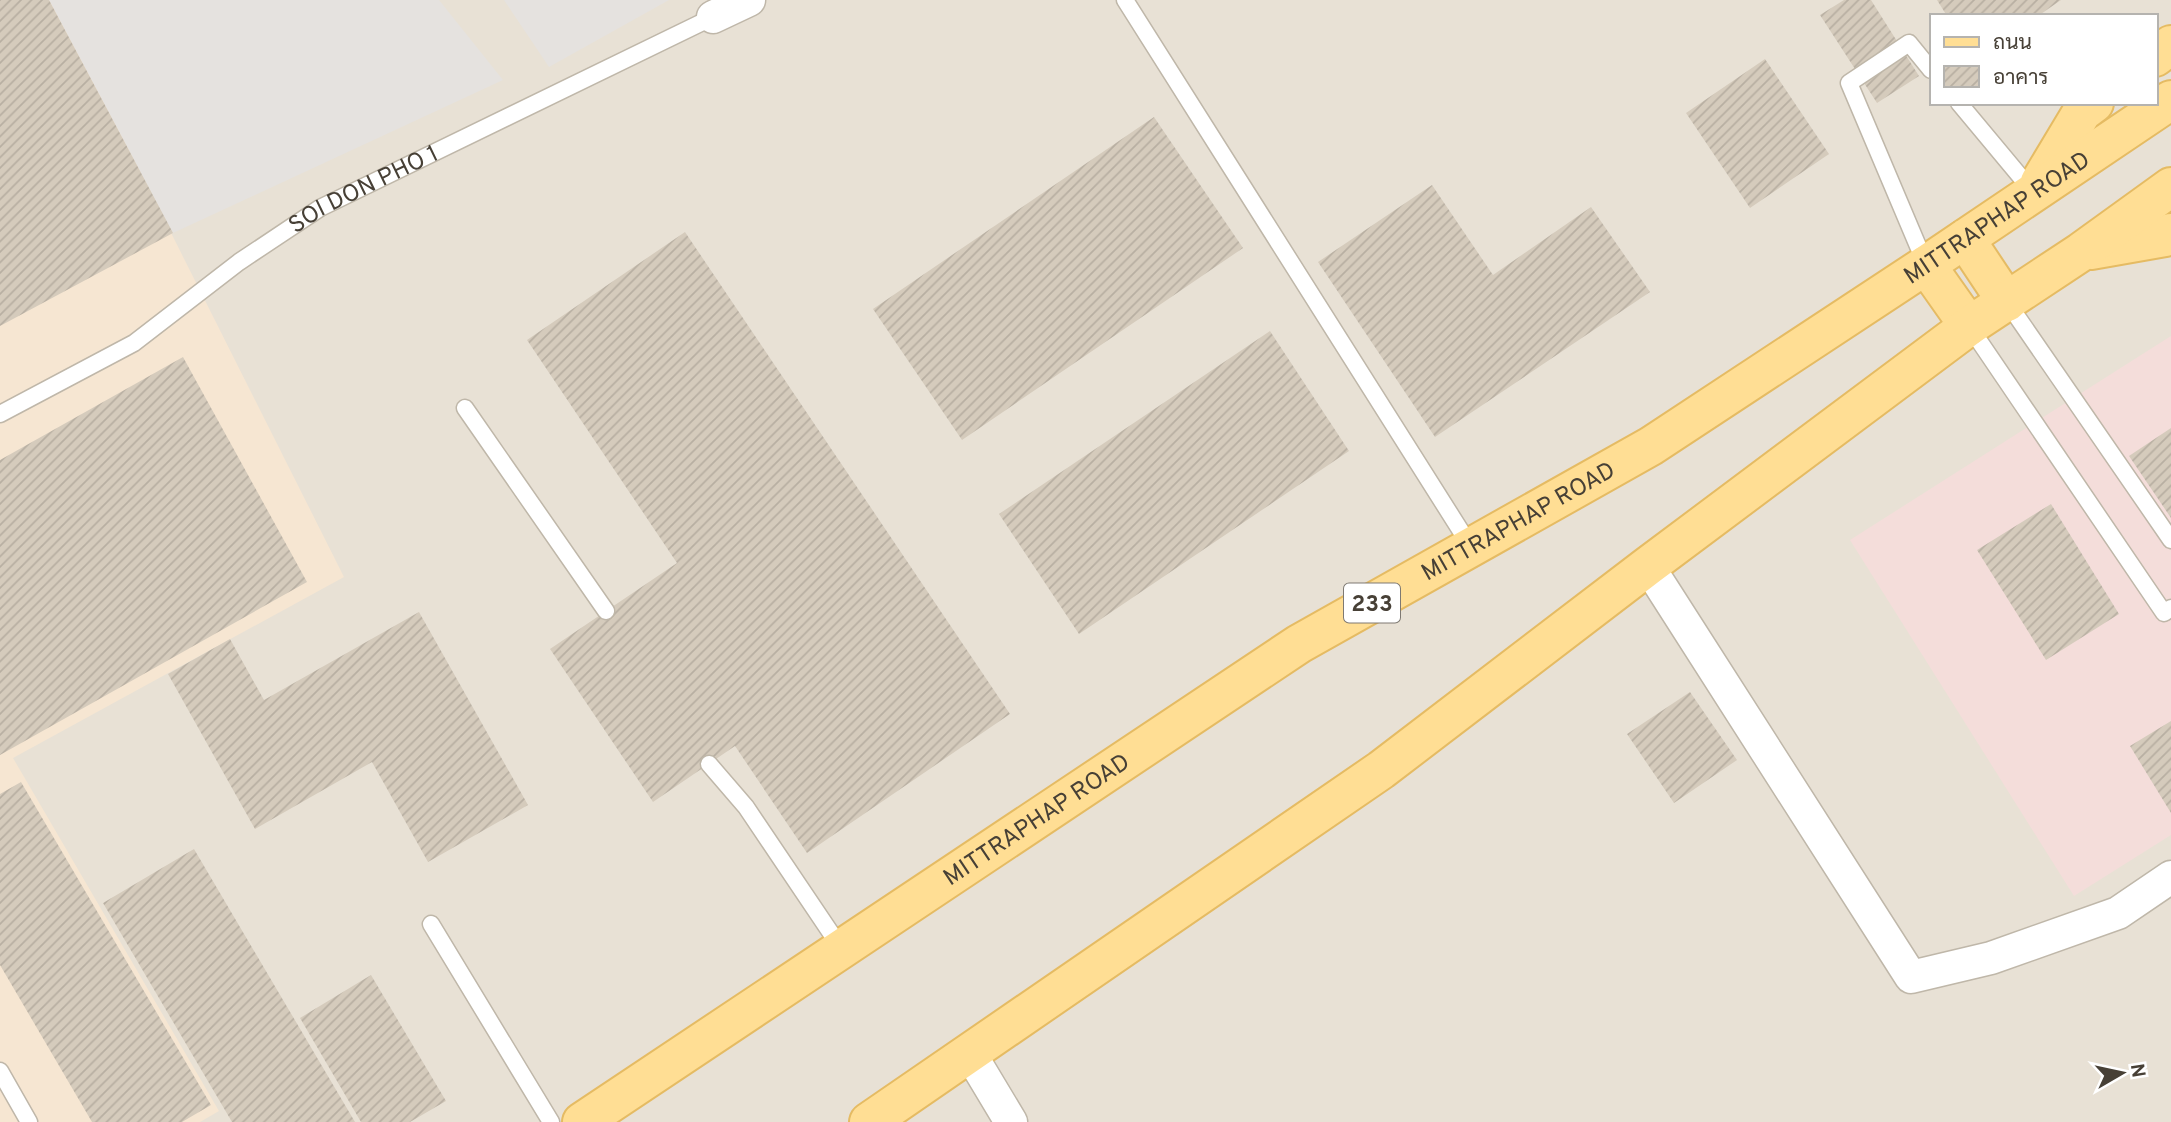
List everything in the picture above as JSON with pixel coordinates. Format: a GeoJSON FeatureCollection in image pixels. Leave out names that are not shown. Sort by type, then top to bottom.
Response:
{"type":"FeatureCollection","features":[{"type":"Feature","properties":{"kind":"main road","name":"MITTRAPHAP ROAD"},"geometry":{"type":"LineString","coordinates":[[582,1122],[1299,644],[1651,446],[2171,100]]}},
{"type":"Feature","properties":{"kind":"main road"},"geometry":{"type":"LineString","coordinates":[[2034,193],[2082,112],[2091,105]]}},
{"type":"Feature","properties":{"kind":"main road"},"geometry":{"type":"LineString","coordinates":[[869,1122],[1381,769],[1969,326],[2081,252],[2171,187]]}},
{"type":"Feature","properties":{"kind":"main road"},"geometry":{"type":"LineString","coordinates":[[2081,252],[2165,237],[2171,233]]}},
{"type":"Feature","properties":{"kind":"main road"},"geometry":{"type":"LineString","coordinates":[[1965,239],[2007,302]]}},
{"type":"Feature","properties":{"kind":"main road"},"geometry":{"type":"LineString","coordinates":[[1926,265],[1969,326]]}},
{"type":"Feature","properties":{"kind":"street","name":"SOI DON PHO 1"},"geometry":{"type":"LineString","coordinates":[[713,17],[749,0]]}},
{"type":"Feature","properties":{"kind":"street"},"geometry":{"type":"LineString","coordinates":[[1648,566],[1911,977],[1991,958],[2118,913],[2171,877]]}},
{"type":"Feature","properties":{"kind":"street"},"geometry":{"type":"LineString","coordinates":[[969,1052],[1011,1122]]}},
{"type":"Feature","properties":{"kind":"lane"},"geometry":{"type":"LineString","coordinates":[[1125,0],[1471,547]]}},
{"type":"Feature","properties":{"kind":"lane","name":"SOI DON PHO 1"},"geometry":{"type":"LineString","coordinates":[[0,415],[134,343],[239,261],[320,208],[713,17]]}},
{"type":"Feature","properties":{"kind":"lane"},"geometry":{"type":"LineString","coordinates":[[1926,265],[1849,83],[1909,43],[1930,69]]}},
{"type":"Feature","properties":{"kind":"lane"},"geometry":{"type":"LineString","coordinates":[[1961,105],[2034,193]]}},
{"type":"Feature","properties":{"kind":"lane"},"geometry":{"type":"LineString","coordinates":[[2007,302],[2171,540]]}},
{"type":"Feature","properties":{"kind":"lane"},"geometry":{"type":"LineString","coordinates":[[1969,326],[2168,610]]}},
{"type":"Feature","properties":{"kind":"lane"},"geometry":{"type":"LineString","coordinates":[[465,408],[606,611]]}},
{"type":"Feature","properties":{"kind":"lane"},"geometry":{"type":"LineString","coordinates":[[709,764],[746,807],[841,948]]}},
{"type":"Feature","properties":{"kind":"lane"},"geometry":{"type":"LineString","coordinates":[[431,924],[551,1122]]}},
{"type":"Feature","properties":{"kind":"lane"},"geometry":{"type":"LineString","coordinates":[[0,1072],[29,1122]]}},
{"type":"Feature","properties":{"kind":"shaded area"},"geometry":{"type":"Polygon","coordinates":[[[0,0],[2171,0],[2171,1122],[0,1122],[0,0]]]}},
{"type":"Feature","properties":{"kind":"shaded area"},"geometry":{"type":"Polygon","coordinates":[[[0,0],[54,0],[344,577],[13,758],[219,1111],[200,1122],[0,1122],[0,0]]]}},
{"type":"Feature","properties":{"kind":"shaded area"},"geometry":{"type":"Polygon","coordinates":[[[49,0],[439,0],[503,80],[173,233],[49,0]]]}},
{"type":"Feature","properties":{"kind":"shaded area"},"geometry":{"type":"Polygon","coordinates":[[[504,0],[669,0],[549,67],[504,0]]]}},
{"type":"Feature","properties":{"kind":"shaded area"},"geometry":{"type":"Polygon","coordinates":[[[2171,336],[2171,835],[2074,896],[1850,540],[2171,336]]]}},
{"type":"Feature","properties":{"kind":"building"},"geometry":{"type":"Polygon","coordinates":[[[0,0],[49,0],[173,233],[0,326],[0,0]]]}},
{"type":"Feature","properties":{"kind":"building"},"geometry":{"type":"Polygon","coordinates":[[[1844,0],[1871,0],[1919,76],[1877,103],[1820,15],[1844,0]]]}},
{"type":"Feature","properties":{"kind":"building"},"geometry":{"type":"Polygon","coordinates":[[[1937,0],[2061,0],[2041,14],[1946,14],[1937,0]]]}},
{"type":"Feature","properties":{"kind":"building"},"geometry":{"type":"Polygon","coordinates":[[[1765,59],[1829,154],[1750,208],[1686,113],[1765,59]]]}},
{"type":"Feature","properties":{"kind":"building"},"geometry":{"type":"Polygon","coordinates":[[[1154,117],[1243,248],[962,440],[873,309],[1154,117]]]}},
{"type":"Feature","properties":{"kind":"building"},"geometry":{"type":"Polygon","coordinates":[[[1432,185],[1493,275],[1591,207],[1650,292],[1435,437],[1318,262],[1432,185]]]}},
{"type":"Feature","properties":{"kind":"building"},"geometry":{"type":"Polygon","coordinates":[[[685,232],[1010,714],[807,853],[735,746],[653,802],[550,649],[677,563],[527,340],[685,232]]]}},
{"type":"Feature","properties":{"kind":"building"},"geometry":{"type":"Polygon","coordinates":[[[1270,331],[1349,451],[1079,634],[999,514],[1270,331]]]}},
{"type":"Feature","properties":{"kind":"building"},"geometry":{"type":"Polygon","coordinates":[[[183,357],[307,582],[0,755],[0,460],[183,357]]]}},
{"type":"Feature","properties":{"kind":"building"},"geometry":{"type":"Polygon","coordinates":[[[2171,428],[2171,518],[2129,456],[2171,428]]]}},
{"type":"Feature","properties":{"kind":"building"},"geometry":{"type":"Polygon","coordinates":[[[2051,504],[2119,614],[2046,660],[1977,550],[2051,504]]]}},
{"type":"Feature","properties":{"kind":"building"},"geometry":{"type":"Polygon","coordinates":[[[419,612],[528,805],[428,862],[372,762],[255,829],[168,674],[230,639],[264,700],[419,612]]]}},
{"type":"Feature","properties":{"kind":"building"},"geometry":{"type":"Polygon","coordinates":[[[1690,692],[1737,760],[1674,803],[1627,734],[1690,692]]]}},
{"type":"Feature","properties":{"kind":"building"},"geometry":{"type":"Polygon","coordinates":[[[2171,721],[2171,813],[2130,746],[2171,721]]]}},
{"type":"Feature","properties":{"kind":"building"},"geometry":{"type":"Polygon","coordinates":[[[21,782],[211,1105],[182,1122],[92,1122],[0,965],[0,794],[21,782]]]}},
{"type":"Feature","properties":{"kind":"building"},"geometry":{"type":"Polygon","coordinates":[[[194,849],[355,1122],[232,1122],[103,903],[194,849]]]}},
{"type":"Feature","properties":{"kind":"building"},"geometry":{"type":"Polygon","coordinates":[[[371,975],[446,1101],[410,1122],[361,1122],[300,1018],[371,975]]]}}]}
